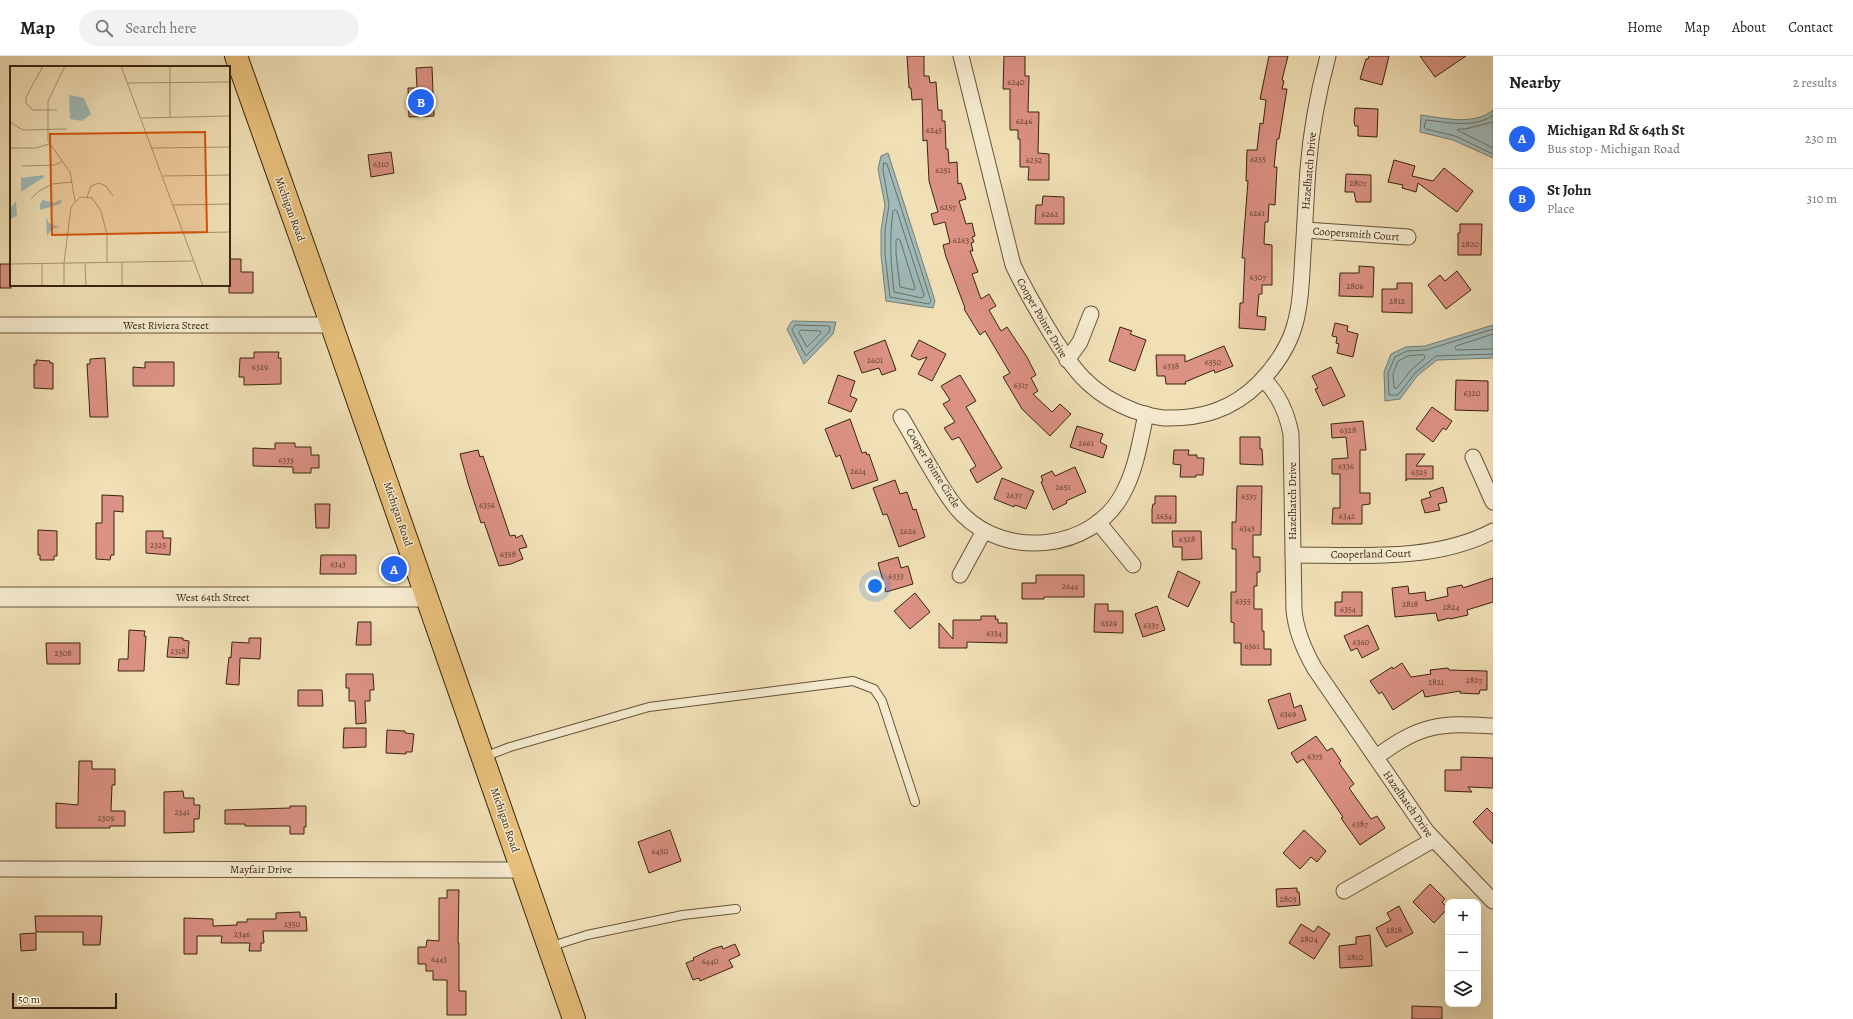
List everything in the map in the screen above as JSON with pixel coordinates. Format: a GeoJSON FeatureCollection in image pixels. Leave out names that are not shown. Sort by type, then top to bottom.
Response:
{"type":"FeatureCollection","features":[{"type":"Feature","properties":{"kind":"main road","name":"Michigan Road"},"geometry":{"type":"LineString","coordinates":[[236,56],[332,325],[574,1019]]}},
{"type":"Feature","properties":{"kind":"street","name":"Cooper Pointe Drive"},"geometry":{"type":"LineString","coordinates":[[961,56],[1013,265],[1021,284],[1067,360],[1084,381],[1104,397],[1121,406],[1159,418],[1172,418],[1204,416],[1233,404],[1254,389],[1263,379]]}},
{"type":"Feature","properties":{"kind":"street","name":"Hazelhatch Drive"},"geometry":{"type":"LineString","coordinates":[[1328,56],[1318,97],[1311,136],[1301,301],[1297,321],[1284,352],[1263,379],[1272,389],[1283,407],[1291,434],[1294,610],[1300,639],[1315,669],[1433,840],[1493,901]]}},
{"type":"Feature","properties":{"kind":"street","name":"Coopersmith Court"},"geometry":{"type":"LineString","coordinates":[[1305,230],[1408,237]]}},
{"type":"Feature","properties":{"kind":"street"},"geometry":{"type":"LineString","coordinates":[[1067,360],[1080,342],[1091,314]]}},
{"type":"Feature","properties":{"kind":"street","name":"West Riviera Street"},"geometry":{"type":"LineString","coordinates":[[0,325],[332,325]]}},
{"type":"Feature","properties":{"kind":"street","name":"Cooper Pointe Circle"},"geometry":{"type":"LineString","coordinates":[[901,417],[952,503],[963,515],[984,531],[1003,539],[1030,544],[1043,544],[1056,542],[1082,533],[1098,522],[1116,504],[1132,475],[1146,414]]}},
{"type":"Feature","properties":{"kind":"street"},"geometry":{"type":"LineString","coordinates":[[1474,457],[1493,502]]}},
{"type":"Feature","properties":{"kind":"street"},"geometry":{"type":"LineString","coordinates":[[1098,522],[1133,565]]}},
{"type":"Feature","properties":{"kind":"street"},"geometry":{"type":"LineString","coordinates":[[960,575],[984,531]]}},
{"type":"Feature","properties":{"kind":"street","name":"Cooperland Court"},"geometry":{"type":"LineString","coordinates":[[1293,555],[1383,556],[1415,553],[1453,546],[1493,531]]}},
{"type":"Feature","properties":{"kind":"street","name":"West 64th Street"},"geometry":{"type":"LineString","coordinates":[[0,597],[427,597]]}},
{"type":"Feature","properties":{"kind":"street"},"geometry":{"type":"LineString","coordinates":[[1376,757],[1403,739],[1430,728],[1447,725],[1493,726]]}},
{"type":"Feature","properties":{"kind":"street"},"geometry":{"type":"LineString","coordinates":[[1344,891],[1433,840]]}},
{"type":"Feature","properties":{"kind":"street","name":"Mayfair Drive"},"geometry":{"type":"LineString","coordinates":[[0,869],[522,870]]}},
{"type":"Feature","properties":{"kind":"lane"},"geometry":{"type":"LineString","coordinates":[[483,758],[510,747],[650,708],[853,681],[874,689],[882,701],[915,802]]}},
{"type":"Feature","properties":{"kind":"lane"},"geometry":{"type":"LineString","coordinates":[[549,947],[587,935],[683,915],[736,909]]}},
{"type":"Feature","properties":{"kind":"water"},"geometry":{"type":"Polygon","coordinates":[[[1493,110],[1493,158],[1453,140],[1420,132],[1421,115],[1458,120],[1477,118],[1493,110]]]}},
{"type":"Feature","properties":{"kind":"water"},"geometry":{"type":"Polygon","coordinates":[[[888,153],[935,301],[933,308],[886,301],[881,255],[881,230],[885,205],[878,169],[881,156],[888,153]]]}},
{"type":"Feature","properties":{"kind":"water"},"geometry":{"type":"Polygon","coordinates":[[[792,321],[836,322],[833,334],[804,364],[787,329],[792,321]]]}},
{"type":"Feature","properties":{"kind":"water"},"geometry":{"type":"Polygon","coordinates":[[[1493,325],[1493,358],[1437,360],[1417,376],[1400,399],[1385,401],[1384,372],[1391,354],[1406,347],[1425,346],[1493,325]]]}},
{"type":"Feature","properties":{"kind":"building"},"geometry":{"type":"Polygon","coordinates":[[[907,56],[924,56],[924,76],[929,76],[930,83],[936,82],[938,110],[942,110],[942,121],[945,121],[946,149],[948,149],[949,163],[957,162],[958,184],[961,183],[966,199],[959,201],[966,224],[972,223],[975,236],[972,237],[974,242],[971,243],[973,251],[970,251],[978,272],[972,274],[981,299],[989,294],[996,306],[989,310],[1001,331],[1007,327],[1027,357],[1036,375],[1031,378],[1038,391],[1033,394],[1052,412],[1060,404],[1071,414],[1050,436],[1022,409],[1003,377],[1010,373],[985,331],[980,335],[964,309],[965,308],[943,245],[950,243],[945,222],[934,225],[931,214],[938,212],[929,181],[927,140],[923,141],[922,99],[912,100],[911,88],[909,88],[907,56]]]}},
{"type":"Feature","properties":{"kind":"building"},"geometry":{"type":"Polygon","coordinates":[[[1004,56],[1025,56],[1025,76],[1029,76],[1028,112],[1039,112],[1038,153],[1049,154],[1049,180],[1028,180],[1029,167],[1020,167],[1020,139],[1018,139],[1018,130],[1010,130],[1010,89],[1003,89],[1004,56]]]}},
{"type":"Feature","properties":{"kind":"building"},"geometry":{"type":"Polygon","coordinates":[[[1269,56],[1288,56],[1282,80],[1284,81],[1282,89],[1287,89],[1279,139],[1277,139],[1274,167],[1277,167],[1275,205],[1269,204],[1268,222],[1265,222],[1264,244],[1272,245],[1272,285],[1262,285],[1262,294],[1259,294],[1257,316],[1266,317],[1265,330],[1239,328],[1240,303],[1243,303],[1245,258],[1242,258],[1248,181],[1246,181],[1247,150],[1257,150],[1260,123],[1263,124],[1266,100],[1260,99],[1269,56]]]}},
{"type":"Feature","properties":{"kind":"building"},"geometry":{"type":"Polygon","coordinates":[[[1369,56],[1389,56],[1382,85],[1360,79],[1366,59],[1368,59],[1369,56]]]}},
{"type":"Feature","properties":{"kind":"building"},"geometry":{"type":"Polygon","coordinates":[[[1420,56],[1466,56],[1435,77],[1420,56]]]}},
{"type":"Feature","properties":{"kind":"building"},"geometry":{"type":"Polygon","coordinates":[[[432,67],[434,116],[409,117],[408,88],[417,88],[416,68],[432,67]]]}},
{"type":"Feature","properties":{"kind":"building"},"geometry":{"type":"Polygon","coordinates":[[[1355,108],[1378,109],[1377,137],[1358,136],[1358,126],[1355,126],[1354,121],[1355,108]]]}},
{"type":"Feature","properties":{"kind":"building"},"geometry":{"type":"Polygon","coordinates":[[[391,152],[394,173],[371,177],[368,155],[391,152]]]}},
{"type":"Feature","properties":{"kind":"building"},"geometry":{"type":"Polygon","coordinates":[[[1394,160],[1415,166],[1412,176],[1433,181],[1444,168],[1473,191],[1457,212],[1418,183],[1416,192],[1402,188],[1403,185],[1388,182],[1394,160]]]}},
{"type":"Feature","properties":{"kind":"building"},"geometry":{"type":"Polygon","coordinates":[[[1346,174],[1371,175],[1371,202],[1356,202],[1354,192],[1345,192],[1346,174]]]}},
{"type":"Feature","properties":{"kind":"building"},"geometry":{"type":"Polygon","coordinates":[[[1043,196],[1064,197],[1064,224],[1035,224],[1036,205],[1042,205],[1043,196]]]}},
{"type":"Feature","properties":{"kind":"building"},"geometry":{"type":"Polygon","coordinates":[[[1460,224],[1482,224],[1481,255],[1458,255],[1458,233],[1460,233],[1460,224]]]}},
{"type":"Feature","properties":{"kind":"building"},"geometry":{"type":"Polygon","coordinates":[[[230,259],[241,259],[241,272],[253,272],[253,293],[229,293],[230,259]]]}},
{"type":"Feature","properties":{"kind":"building"},"geometry":{"type":"Polygon","coordinates":[[[0,264],[10,264],[11,288],[0,288],[0,264]]]}},
{"type":"Feature","properties":{"kind":"building"},"geometry":{"type":"Polygon","coordinates":[[[1359,266],[1374,267],[1373,297],[1339,296],[1340,273],[1359,273],[1359,266]]]}},
{"type":"Feature","properties":{"kind":"building"},"geometry":{"type":"Polygon","coordinates":[[[1457,271],[1471,290],[1446,309],[1428,285],[1440,275],[1445,281],[1457,271]]]}},
{"type":"Feature","properties":{"kind":"building"},"geometry":{"type":"Polygon","coordinates":[[[1397,283],[1412,283],[1412,313],[1382,312],[1382,289],[1397,289],[1397,283]]]}},
{"type":"Feature","properties":{"kind":"building"},"geometry":{"type":"Polygon","coordinates":[[[1335,323],[1348,326],[1347,331],[1358,334],[1353,357],[1337,353],[1339,344],[1336,343],[1337,337],[1332,336],[1335,323]]]}},
{"type":"Feature","properties":{"kind":"building"},"geometry":{"type":"Polygon","coordinates":[[[1120,327],[1132,331],[1130,334],[1146,340],[1135,371],[1109,361],[1120,327]]]}},
{"type":"Feature","properties":{"kind":"building"},"geometry":{"type":"Polygon","coordinates":[[[885,340],[896,370],[882,375],[879,368],[862,373],[854,352],[885,340]]]}},
{"type":"Feature","properties":{"kind":"building"},"geometry":{"type":"Polygon","coordinates":[[[919,340],[946,354],[932,381],[918,374],[927,357],[919,360],[911,356],[919,340]]]}},
{"type":"Feature","properties":{"kind":"building"},"geometry":{"type":"Polygon","coordinates":[[[1224,346],[1233,366],[1215,373],[1214,370],[1185,382],[1186,384],[1166,384],[1165,376],[1157,376],[1156,355],[1185,355],[1185,362],[1224,346]]]}},
{"type":"Feature","properties":{"kind":"building"},"geometry":{"type":"Polygon","coordinates":[[[254,352],[279,352],[278,358],[281,358],[281,384],[244,385],[244,377],[239,377],[240,358],[254,358],[254,352]]]}},
{"type":"Feature","properties":{"kind":"building"},"geometry":{"type":"Polygon","coordinates":[[[105,358],[108,417],[90,417],[87,364],[90,364],[90,359],[105,358]]]}},
{"type":"Feature","properties":{"kind":"building"},"geometry":{"type":"Polygon","coordinates":[[[36,360],[50,361],[50,363],[53,363],[53,389],[34,388],[34,364],[36,365],[36,360]]]}},
{"type":"Feature","properties":{"kind":"building"},"geometry":{"type":"Polygon","coordinates":[[[145,362],[174,362],[174,386],[133,386],[133,367],[145,368],[145,362]]]}},
{"type":"Feature","properties":{"kind":"building"},"geometry":{"type":"Polygon","coordinates":[[[1331,367],[1345,396],[1323,406],[1315,389],[1318,388],[1312,376],[1331,367]]]}},
{"type":"Feature","properties":{"kind":"building"},"geometry":{"type":"Polygon","coordinates":[[[838,375],[855,381],[850,396],[857,399],[851,412],[828,403],[838,375]]]}},
{"type":"Feature","properties":{"kind":"building"},"geometry":{"type":"Polygon","coordinates":[[[960,375],[976,401],[966,407],[1002,468],[977,483],[970,470],[976,466],[959,437],[952,440],[944,428],[955,422],[943,404],[950,400],[941,386],[960,375]]]}},
{"type":"Feature","properties":{"kind":"building"},"geometry":{"type":"Polygon","coordinates":[[[1456,380],[1488,381],[1488,411],[1455,410],[1456,380]]]}},
{"type":"Feature","properties":{"kind":"building"},"geometry":{"type":"Polygon","coordinates":[[[1432,407],[1452,421],[1446,430],[1443,428],[1433,442],[1416,429],[1432,407]]]}},
{"type":"Feature","properties":{"kind":"building"},"geometry":{"type":"Polygon","coordinates":[[[850,419],[862,453],[866,452],[867,455],[869,454],[878,480],[852,489],[840,455],[836,457],[825,429],[850,419]]]}},
{"type":"Feature","properties":{"kind":"building"},"geometry":{"type":"Polygon","coordinates":[[[1363,421],[1366,450],[1360,450],[1360,493],[1370,493],[1370,504],[1362,505],[1362,524],[1332,524],[1333,508],[1340,508],[1340,474],[1332,474],[1332,459],[1348,458],[1346,437],[1332,438],[1331,424],[1363,421]]]}},
{"type":"Feature","properties":{"kind":"building"},"geometry":{"type":"Polygon","coordinates":[[[1077,426],[1103,434],[1100,442],[1107,446],[1103,458],[1070,447],[1077,426]]]}},
{"type":"Feature","properties":{"kind":"building"},"geometry":{"type":"Polygon","coordinates":[[[1240,437],[1260,437],[1260,449],[1262,449],[1263,465],[1240,464],[1240,437]]]}},
{"type":"Feature","properties":{"kind":"building"},"geometry":{"type":"Polygon","coordinates":[[[275,443],[295,443],[295,447],[311,447],[311,455],[319,455],[319,468],[311,468],[311,473],[293,473],[293,467],[253,466],[253,448],[275,449],[275,443]]]}},
{"type":"Feature","properties":{"kind":"building"},"geometry":{"type":"Polygon","coordinates":[[[478,450],[480,457],[483,456],[510,536],[515,535],[516,538],[522,535],[527,547],[519,549],[523,559],[511,564],[499,566],[484,522],[481,523],[468,483],[460,454],[478,450]]]}},
{"type":"Feature","properties":{"kind":"building"},"geometry":{"type":"Polygon","coordinates":[[[1174,450],[1189,450],[1188,455],[1197,455],[1197,458],[1204,458],[1203,475],[1196,475],[1196,477],[1180,477],[1181,465],[1173,464],[1174,450]]]}},
{"type":"Feature","properties":{"kind":"building"},"geometry":{"type":"Polygon","coordinates":[[[1406,454],[1425,454],[1416,466],[1433,466],[1433,479],[1407,479],[1406,481],[1406,454]]]}},
{"type":"Feature","properties":{"kind":"building"},"geometry":{"type":"Polygon","coordinates":[[[1075,467],[1086,492],[1066,501],[1067,503],[1053,510],[1041,482],[1043,481],[1041,476],[1052,471],[1055,476],[1075,467]]]}},
{"type":"Feature","properties":{"kind":"building"},"geometry":{"type":"Polygon","coordinates":[[[1002,478],[1034,491],[1026,509],[1015,505],[1014,507],[994,499],[1002,478]]]}},
{"type":"Feature","properties":{"kind":"building"},"geometry":{"type":"Polygon","coordinates":[[[895,480],[900,494],[907,492],[913,510],[916,509],[925,537],[899,547],[887,514],[883,515],[873,488],[895,480]]]}},
{"type":"Feature","properties":{"kind":"building"},"geometry":{"type":"Polygon","coordinates":[[[1237,486],[1262,486],[1261,535],[1253,535],[1253,557],[1260,557],[1260,572],[1257,572],[1257,586],[1254,586],[1254,609],[1262,609],[1264,649],[1271,649],[1271,665],[1241,665],[1241,643],[1234,643],[1234,623],[1231,622],[1231,592],[1236,592],[1236,549],[1232,549],[1232,522],[1236,522],[1237,486]]]}},
{"type":"Feature","properties":{"kind":"building"},"geometry":{"type":"Polygon","coordinates":[[[1443,487],[1447,502],[1438,504],[1440,510],[1425,513],[1421,500],[1431,497],[1429,492],[1443,487]]]}},
{"type":"Feature","properties":{"kind":"building"},"geometry":{"type":"Polygon","coordinates":[[[102,495],[123,496],[123,512],[114,511],[114,555],[111,555],[110,560],[96,559],[96,523],[102,523],[102,495]]]}},
{"type":"Feature","properties":{"kind":"building"},"geometry":{"type":"Polygon","coordinates":[[[1155,496],[1176,496],[1176,523],[1152,523],[1152,509],[1153,504],[1155,504],[1155,496]]]}},
{"type":"Feature","properties":{"kind":"building"},"geometry":{"type":"Polygon","coordinates":[[[315,504],[330,504],[329,528],[316,528],[315,504]]]}},
{"type":"Feature","properties":{"kind":"building"},"geometry":{"type":"Polygon","coordinates":[[[38,530],[57,531],[57,556],[54,556],[54,560],[40,560],[40,555],[38,555],[38,530]]]}},
{"type":"Feature","properties":{"kind":"building"},"geometry":{"type":"Polygon","coordinates":[[[146,531],[163,531],[163,538],[171,538],[170,555],[146,553],[146,531]]]}},
{"type":"Feature","properties":{"kind":"building"},"geometry":{"type":"Polygon","coordinates":[[[1172,531],[1201,531],[1202,559],[1182,560],[1182,547],[1173,547],[1172,531]]]}},
{"type":"Feature","properties":{"kind":"building"},"geometry":{"type":"Polygon","coordinates":[[[321,555],[356,555],[356,574],[320,574],[321,555]]]}},
{"type":"Feature","properties":{"kind":"building"},"geometry":{"type":"Polygon","coordinates":[[[898,557],[901,568],[908,566],[913,584],[886,592],[878,563],[898,557]]]}},
{"type":"Feature","properties":{"kind":"building"},"geometry":{"type":"Polygon","coordinates":[[[1178,571],[1200,582],[1188,607],[1168,597],[1178,571]]]}},
{"type":"Feature","properties":{"kind":"building"},"geometry":{"type":"Polygon","coordinates":[[[1036,575],[1084,575],[1084,597],[1044,597],[1044,599],[1022,599],[1022,583],[1036,583],[1036,575]]]}},
{"type":"Feature","properties":{"kind":"building"},"geometry":{"type":"Polygon","coordinates":[[[1493,578],[1493,602],[1467,610],[1468,615],[1438,621],[1436,613],[1395,617],[1392,588],[1408,586],[1409,594],[1425,592],[1426,601],[1448,596],[1447,588],[1462,585],[1463,588],[1493,578]]]}},
{"type":"Feature","properties":{"kind":"building"},"geometry":{"type":"Polygon","coordinates":[[[1342,592],[1362,592],[1362,616],[1335,616],[1335,602],[1342,602],[1342,592]]]}},
{"type":"Feature","properties":{"kind":"building"},"geometry":{"type":"Polygon","coordinates":[[[915,593],[930,612],[910,629],[894,611],[915,593]]]}},
{"type":"Feature","properties":{"kind":"building"},"geometry":{"type":"Polygon","coordinates":[[[1095,604],[1108,604],[1108,611],[1123,611],[1123,633],[1094,632],[1095,604]]]}},
{"type":"Feature","properties":{"kind":"building"},"geometry":{"type":"Polygon","coordinates":[[[1157,606],[1165,630],[1143,637],[1135,614],[1157,606]]]}},
{"type":"Feature","properties":{"kind":"building"},"geometry":{"type":"Polygon","coordinates":[[[981,616],[996,616],[995,619],[998,619],[998,623],[1007,623],[1007,643],[967,642],[967,648],[939,648],[939,623],[953,639],[953,620],[981,620],[981,616]]]}},
{"type":"Feature","properties":{"kind":"building"},"geometry":{"type":"Polygon","coordinates":[[[358,622],[371,622],[371,645],[356,645],[358,622]]]}},
{"type":"Feature","properties":{"kind":"building"},"geometry":{"type":"Polygon","coordinates":[[[1368,625],[1379,649],[1362,658],[1357,648],[1351,651],[1344,636],[1368,625]]]}},
{"type":"Feature","properties":{"kind":"building"},"geometry":{"type":"Polygon","coordinates":[[[129,630],[145,631],[144,671],[118,671],[119,659],[128,659],[129,630]]]}},
{"type":"Feature","properties":{"kind":"building"},"geometry":{"type":"Polygon","coordinates":[[[169,637],[183,638],[183,640],[189,641],[188,658],[167,657],[169,637]]]}},
{"type":"Feature","properties":{"kind":"building"},"geometry":{"type":"Polygon","coordinates":[[[249,638],[261,638],[260,659],[240,658],[239,685],[226,684],[229,657],[231,658],[232,642],[249,643],[249,638]]]}},
{"type":"Feature","properties":{"kind":"building"},"geometry":{"type":"Polygon","coordinates":[[[46,643],[80,643],[80,664],[47,664],[46,643]]]}},
{"type":"Feature","properties":{"kind":"building"},"geometry":{"type":"Polygon","coordinates":[[[1402,663],[1411,677],[1431,674],[1430,670],[1448,668],[1449,670],[1487,671],[1487,690],[1480,690],[1479,694],[1460,693],[1460,691],[1425,697],[1423,690],[1393,710],[1382,692],[1379,694],[1370,681],[1392,667],[1393,669],[1402,663]]]}},
{"type":"Feature","properties":{"kind":"building"},"geometry":{"type":"Polygon","coordinates":[[[346,674],[373,674],[374,690],[370,690],[370,701],[365,701],[366,723],[356,724],[355,701],[349,701],[349,688],[346,688],[346,674]]]}},
{"type":"Feature","properties":{"kind":"building"},"geometry":{"type":"Polygon","coordinates":[[[298,690],[322,690],[323,706],[298,706],[298,690]]]}},
{"type":"Feature","properties":{"kind":"building"},"geometry":{"type":"Polygon","coordinates":[[[1290,693],[1294,708],[1301,705],[1306,720],[1278,729],[1268,700],[1290,693]]]}},
{"type":"Feature","properties":{"kind":"building"},"geometry":{"type":"Polygon","coordinates":[[[344,728],[366,728],[366,747],[343,748],[344,728]]]}},
{"type":"Feature","properties":{"kind":"building"},"geometry":{"type":"Polygon","coordinates":[[[387,730],[405,731],[405,733],[414,734],[412,752],[406,752],[406,754],[386,753],[387,730]]]}},
{"type":"Feature","properties":{"kind":"building"},"geometry":{"type":"Polygon","coordinates":[[[1316,736],[1327,751],[1332,748],[1341,761],[1339,763],[1354,784],[1349,788],[1371,819],[1377,816],[1385,828],[1360,845],[1341,818],[1343,817],[1303,759],[1297,763],[1291,753],[1316,736]]]}},
{"type":"Feature","properties":{"kind":"building"},"geometry":{"type":"Polygon","coordinates":[[[1461,757],[1493,758],[1493,788],[1468,787],[1472,792],[1445,791],[1445,770],[1461,770],[1461,757]]]}},
{"type":"Feature","properties":{"kind":"building"},"geometry":{"type":"Polygon","coordinates":[[[79,761],[92,761],[92,769],[115,769],[115,785],[112,785],[111,811],[125,811],[125,826],[110,826],[110,828],[56,828],[56,803],[78,805],[79,761]]]}},
{"type":"Feature","properties":{"kind":"building"},"geometry":{"type":"Polygon","coordinates":[[[183,791],[184,798],[194,798],[194,805],[200,805],[199,819],[194,819],[194,832],[164,833],[164,792],[183,791]]]}},
{"type":"Feature","properties":{"kind":"building"},"geometry":{"type":"Polygon","coordinates":[[[290,806],[306,806],[306,827],[304,827],[304,834],[290,834],[290,826],[245,826],[245,824],[225,824],[225,810],[290,808],[290,806]]]}},
{"type":"Feature","properties":{"kind":"building"},"geometry":{"type":"Polygon","coordinates":[[[1487,808],[1493,814],[1493,844],[1473,822],[1487,808]]]}},
{"type":"Feature","properties":{"kind":"building"},"geometry":{"type":"Polygon","coordinates":[[[670,830],[681,861],[649,873],[638,842],[670,830]]]}},
{"type":"Feature","properties":{"kind":"building"},"geometry":{"type":"Polygon","coordinates":[[[1304,830],[1326,851],[1317,862],[1311,857],[1300,869],[1283,853],[1304,830]]]}},
{"type":"Feature","properties":{"kind":"building"},"geometry":{"type":"Polygon","coordinates":[[[1430,884],[1445,899],[1442,902],[1445,905],[1445,911],[1434,923],[1413,902],[1430,884]]]}},
{"type":"Feature","properties":{"kind":"building"},"geometry":{"type":"Polygon","coordinates":[[[1297,888],[1297,892],[1299,892],[1300,905],[1277,907],[1276,889],[1297,888]]]}},
{"type":"Feature","properties":{"kind":"building"},"geometry":{"type":"Polygon","coordinates":[[[447,890],[459,890],[459,991],[466,991],[466,1015],[447,1015],[447,980],[433,980],[433,971],[426,971],[426,964],[418,964],[418,947],[426,947],[427,940],[439,941],[439,898],[447,898],[447,890]]]}},
{"type":"Feature","properties":{"kind":"building"},"geometry":{"type":"Polygon","coordinates":[[[1399,906],[1413,933],[1386,947],[1376,928],[1391,920],[1387,913],[1399,906]]]}},
{"type":"Feature","properties":{"kind":"building"},"geometry":{"type":"Polygon","coordinates":[[[300,912],[300,917],[306,917],[307,931],[263,931],[264,943],[261,943],[261,951],[249,951],[250,943],[221,943],[222,936],[197,936],[197,954],[184,954],[184,918],[213,919],[213,926],[237,925],[237,922],[247,922],[247,919],[276,919],[276,913],[300,912]]]}},
{"type":"Feature","properties":{"kind":"building"},"geometry":{"type":"Polygon","coordinates":[[[35,916],[102,916],[100,945],[83,945],[83,932],[36,932],[35,916]]]}},
{"type":"Feature","properties":{"kind":"building"},"geometry":{"type":"Polygon","coordinates":[[[1301,924],[1314,932],[1318,926],[1330,934],[1314,959],[1289,943],[1301,924]]]}},
{"type":"Feature","properties":{"kind":"building"},"geometry":{"type":"Polygon","coordinates":[[[36,933],[36,950],[21,951],[20,934],[36,933]]]}},
{"type":"Feature","properties":{"kind":"building"},"geometry":{"type":"Polygon","coordinates":[[[1370,935],[1372,966],[1340,968],[1339,946],[1356,944],[1356,937],[1370,935]]]}},
{"type":"Feature","properties":{"kind":"building"},"geometry":{"type":"Polygon","coordinates":[[[735,944],[740,955],[729,960],[733,967],[700,981],[699,978],[693,980],[686,963],[712,949],[722,946],[723,949],[735,944]]]}},
{"type":"Feature","properties":{"kind":"building"},"geometry":{"type":"Polygon","coordinates":[[[1412,1006],[1442,1007],[1442,1019],[1412,1019],[1412,1006]]]}},
{"type":"Feature","properties":{"kind":"place","name":"St John"},"geometry":{"type":"Point","coordinates":[421,102]}},
{"type":"Feature","properties":{"kind":"place","name":"Michigan Rd & 64th St"},"geometry":{"type":"Point","coordinates":[394,569]}}]}
